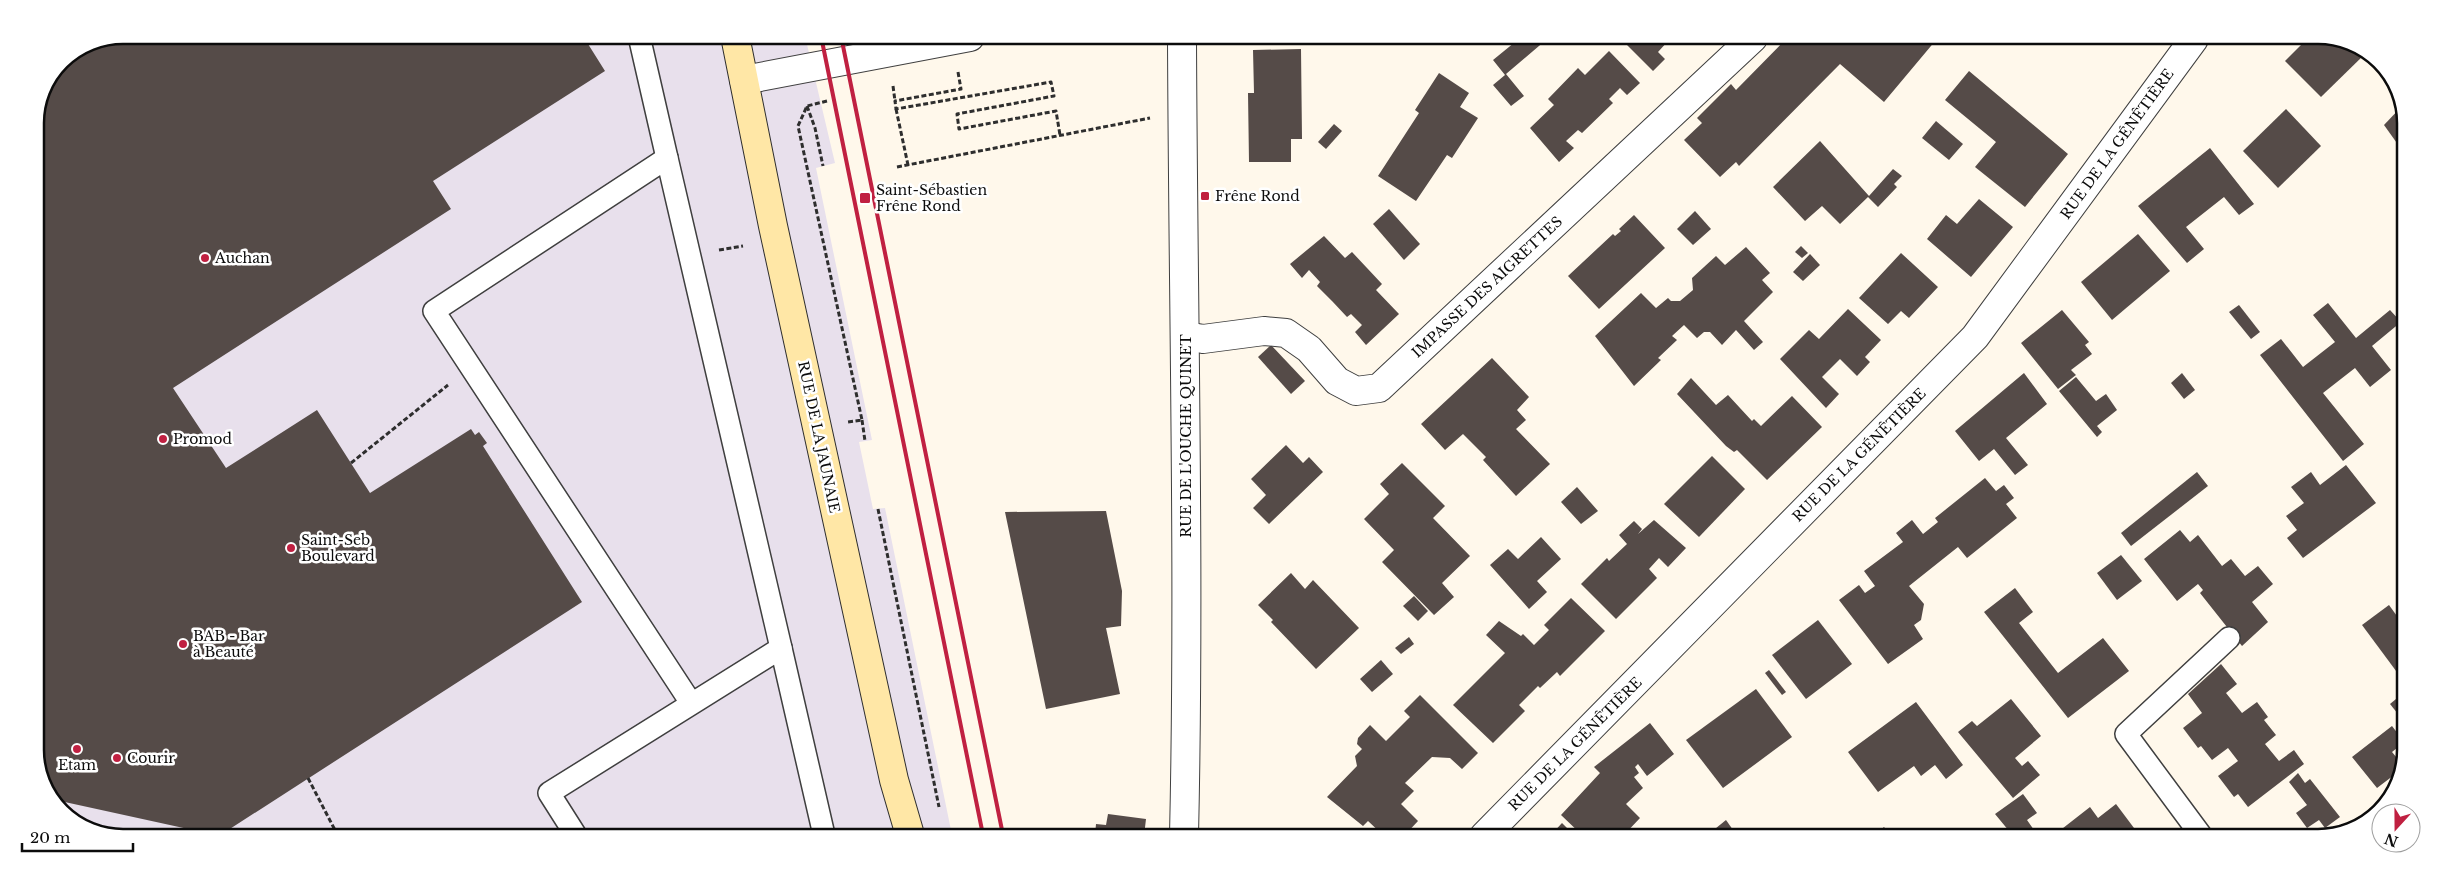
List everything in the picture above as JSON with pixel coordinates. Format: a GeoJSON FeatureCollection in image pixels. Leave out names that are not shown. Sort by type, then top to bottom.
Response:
{"type":"FeatureCollection","features":[{"type":"Feature","properties":{"kind":"main road","name":"RUE DE LA JAUNAIE"},"geometry":{"type":"LineString","coordinates":[[737,44],[772,226],[894,780],[908,829]]}},
{"type":"Feature","properties":{"kind":"street"},"geometry":{"type":"LineString","coordinates":[[744,80],[933,44]]}},
{"type":"Feature","properties":{"kind":"street","name":"RUE DE L'OUCHE QUINET"},"geometry":{"type":"LineString","coordinates":[[1182,44],[1186,336],[1184,829]]}},
{"type":"Feature","properties":{"kind":"street","name":"IMPASSE DES AIGRETTES"},"geometry":{"type":"LineString","coordinates":[[1186,336],[1204,339],[1264,331],[1286,333],[1309,349],[1337,381],[1356,391],[1379,388],[1747,44]]}},
{"type":"Feature","properties":{"kind":"street","name":"RUE DE LA GÉNÊTIÈRE"},"geometry":{"type":"LineString","coordinates":[[1491,829],[1975,337],[2190,44]]}},
{"type":"Feature","properties":{"kind":"lane"},"geometry":{"type":"LineString","coordinates":[[641,44],[823,829]]}},
{"type":"Feature","properties":{"kind":"lane"},"geometry":{"type":"LineString","coordinates":[[666,158],[434,311],[691,703]]}},
{"type":"Feature","properties":{"kind":"lane"},"geometry":{"type":"LineString","coordinates":[[2196,829],[2126,734],[2229,638]]}},
{"type":"Feature","properties":{"kind":"lane"},"geometry":{"type":"LineString","coordinates":[[571,829],[549,794],[781,648]]}},
{"type":"Feature","properties":{"kind":"path"},"geometry":{"type":"LineString","coordinates":[[895,101],[961,89],[957,72],[948,73]]}},
{"type":"Feature","properties":{"kind":"path"},"geometry":{"type":"LineString","coordinates":[[896,109],[1051,82],[1054,96],[957,114],[960,129],[1056,111],[1060,136]]}},
{"type":"Feature","properties":{"kind":"path"},"geometry":{"type":"LineString","coordinates":[[893,90],[908,165]]}},
{"type":"Feature","properties":{"kind":"path"},"geometry":{"type":"LineString","coordinates":[[836,98],[808,106],[798,126],[865,441]]}},
{"type":"Feature","properties":{"kind":"path"},"geometry":{"type":"LineString","coordinates":[[897,167],[1182,112]]}},
{"type":"Feature","properties":{"kind":"path"},"geometry":{"type":"LineString","coordinates":[[816,128],[823,166]]}},
{"type":"Feature","properties":{"kind":"path"},"geometry":{"type":"LineString","coordinates":[[352,463],[471,367]]}},
{"type":"Feature","properties":{"kind":"path"},"geometry":{"type":"LineString","coordinates":[[848,432],[846,422],[862,420]]}},
{"type":"Feature","properties":{"kind":"path"},"geometry":{"type":"LineString","coordinates":[[878,509],[941,817]]}},
{"type":"Feature","properties":{"kind":"path"},"geometry":{"type":"LineString","coordinates":[[308,778],[334,829]]}},
{"type":"Feature","properties":{"kind":"path"},"geometry":{"type":"LineString","coordinates":[[932,804],[936,812]]}},
{"type":"Feature","properties":{"kind":"shaded area"},"geometry":{"type":"Polygon","coordinates":[[[122,44],[807,44],[835,163],[816,168],[872,440],[859,442],[873,509],[885,508],[951,829],[122,829],[107,828],[83,819],[60,799],[54,790],[45,766],[44,756],[44,122],[45,107],[50,92],[57,79],[79,57],[107,45],[122,44]]]}},
{"type":"Feature","properties":{"kind":"building"},"geometry":{"type":"Polygon","coordinates":[[[588,44],[605,71],[433,181],[451,209],[173,388],[226,468],[317,410],[370,493],[471,429],[475,435],[479,432],[487,443],[483,446],[582,602],[230,829],[188,829],[63,802],[54,790],[45,766],[44,122],[45,107],[50,92],[57,79],[79,57],[107,45],[588,44]]]}},
{"type":"Feature","properties":{"kind":"building"},"geometry":{"type":"Polygon","coordinates":[[[1513,44],[1541,44],[1506,74],[1524,96],[1511,106],[1493,85],[1505,75],[1493,60],[1513,44]]]}},
{"type":"Feature","properties":{"kind":"building"},"geometry":{"type":"Polygon","coordinates":[[[1626,44],[1665,44],[1658,52],[1665,59],[1653,71],[1626,44]]]}},
{"type":"Feature","properties":{"kind":"building"},"geometry":{"type":"Polygon","coordinates":[[[1781,44],[1933,44],[1884,102],[1840,64],[1739,166],[1736,162],[1720,177],[1684,140],[1702,123],[1697,118],[1731,84],[1736,90],[1781,44]]]}},
{"type":"Feature","properties":{"kind":"building"},"geometry":{"type":"Polygon","coordinates":[[[2302,44],[2334,45],[2362,57],[2321,97],[2285,61],[2302,44]]]}},
{"type":"Feature","properties":{"kind":"building"},"geometry":{"type":"Polygon","coordinates":[[[1301,49],[1302,139],[1291,139],[1291,162],[1249,162],[1248,93],[1254,93],[1253,50],[1301,49]]]}},
{"type":"Feature","properties":{"kind":"building"},"geometry":{"type":"Polygon","coordinates":[[[1609,51],[1640,83],[1627,95],[1620,88],[1609,99],[1613,103],[1582,133],[1578,130],[1566,141],[1574,148],[1559,162],[1530,128],[1554,105],[1548,99],[1578,68],[1585,75],[1609,51]]]}},
{"type":"Feature","properties":{"kind":"building"},"geometry":{"type":"Polygon","coordinates":[[[1969,71],[2068,154],[2025,207],[1975,167],[1996,142],[1945,100],[1969,71]]]}},
{"type":"Feature","properties":{"kind":"building"},"geometry":{"type":"Polygon","coordinates":[[[1439,73],[1469,93],[1460,107],[1478,118],[1452,158],[1447,155],[1416,201],[1378,176],[1419,113],[1415,110],[1439,73]]]}},
{"type":"Feature","properties":{"kind":"building"},"geometry":{"type":"Polygon","coordinates":[[[2286,109],[2321,146],[2278,188],[2243,151],[2286,109]]]}},
{"type":"Feature","properties":{"kind":"building"},"geometry":{"type":"Polygon","coordinates":[[[2396,112],[2397,143],[2384,125],[2396,112]]]}},
{"type":"Feature","properties":{"kind":"building"},"geometry":{"type":"Polygon","coordinates":[[[1936,121],[1963,144],[1949,160],[1922,138],[1936,121]]]}},
{"type":"Feature","properties":{"kind":"building"},"geometry":{"type":"Polygon","coordinates":[[[1334,124],[1342,131],[1326,149],[1318,142],[1334,124]]]}},
{"type":"Feature","properties":{"kind":"building"},"geometry":{"type":"Polygon","coordinates":[[[1820,141],[1869,196],[1893,169],[1902,176],[1894,184],[1897,187],[1878,207],[1868,197],[1840,224],[1822,206],[1805,221],[1773,187],[1820,141]]]}},
{"type":"Feature","properties":{"kind":"building"},"geometry":{"type":"Polygon","coordinates":[[[2210,148],[2254,204],[2239,215],[2224,197],[2186,227],[2204,249],[2187,263],[2138,206],[2210,148]]]}},
{"type":"Feature","properties":{"kind":"building"},"geometry":{"type":"Polygon","coordinates":[[[1979,199],[2013,227],[1971,277],[1927,239],[1946,215],[1957,224],[1979,199]]]}},
{"type":"Feature","properties":{"kind":"building"},"geometry":{"type":"Polygon","coordinates":[[[1389,209],[1420,244],[1404,260],[1373,224],[1389,209]]]}},
{"type":"Feature","properties":{"kind":"building"},"geometry":{"type":"Polygon","coordinates":[[[1695,211],[1711,229],[1693,245],[1677,229],[1695,211]]]}},
{"type":"Feature","properties":{"kind":"building"},"geometry":{"type":"Polygon","coordinates":[[[1634,215],[1665,248],[1599,309],[1568,276],[1613,234],[1615,236],[1621,231],[1619,229],[1634,215]]]}},
{"type":"Feature","properties":{"kind":"building"},"geometry":{"type":"Polygon","coordinates":[[[2138,234],[2170,271],[2112,320],[2081,282],[2138,234]]]}},
{"type":"Feature","properties":{"kind":"building"},"geometry":{"type":"Polygon","coordinates":[[[1324,236],[1345,258],[1352,252],[1382,284],[1376,290],[1399,314],[1366,345],[1355,332],[1362,325],[1351,314],[1347,317],[1317,286],[1320,282],[1309,270],[1302,278],[1290,264],[1324,236]]]}},
{"type":"Feature","properties":{"kind":"building"},"geometry":{"type":"Polygon","coordinates":[[[1801,246],[1808,253],[1802,258],[1795,252],[1801,246]]]}},
{"type":"Feature","properties":{"kind":"building"},"geometry":{"type":"Polygon","coordinates":[[[1746,247],[1770,273],[1762,280],[1773,292],[1744,321],[1763,342],[1754,350],[1736,330],[1722,345],[1710,332],[1704,332],[1697,338],[1684,325],[1672,336],[1677,340],[1658,358],[1661,360],[1634,386],[1595,336],[1641,293],[1656,308],[1668,298],[1671,301],[1680,301],[1693,290],[1692,278],[1716,256],[1725,265],[1746,247]]]}},
{"type":"Feature","properties":{"kind":"building"},"geometry":{"type":"Polygon","coordinates":[[[1901,253],[1938,287],[1909,318],[1901,311],[1888,324],[1859,298],[1901,253]]]}},
{"type":"Feature","properties":{"kind":"building"},"geometry":{"type":"Polygon","coordinates":[[[1810,254],[1820,265],[1803,281],[1793,272],[1810,254]]]}},
{"type":"Feature","properties":{"kind":"building"},"geometry":{"type":"Polygon","coordinates":[[[2328,303],[2356,338],[2390,310],[2397,318],[2397,325],[2372,346],[2391,370],[2370,387],[2355,368],[2323,393],[2364,444],[2343,461],[2260,355],[2281,339],[2303,367],[2335,342],[2313,315],[2328,303]]]}},
{"type":"Feature","properties":{"kind":"building"},"geometry":{"type":"Polygon","coordinates":[[[2239,305],[2260,332],[2251,339],[2229,312],[2239,305]]]}},
{"type":"Feature","properties":{"kind":"building"},"geometry":{"type":"Polygon","coordinates":[[[1848,309],[1881,340],[1865,357],[1870,362],[1857,376],[1840,359],[1822,377],[1839,394],[1826,408],[1780,359],[1809,330],[1819,339],[1848,309]]]}},
{"type":"Feature","properties":{"kind":"building"},"geometry":{"type":"Polygon","coordinates":[[[2062,310],[2089,342],[2085,345],[2092,354],[2071,370],[2076,375],[2058,389],[2021,343],[2062,310]]]}},
{"type":"Feature","properties":{"kind":"building"},"geometry":{"type":"Polygon","coordinates":[[[1271,345],[1305,381],[1291,394],[1258,357],[1271,345]]]}},
{"type":"Feature","properties":{"kind":"building"},"geometry":{"type":"Polygon","coordinates":[[[1492,358],[1529,397],[1517,410],[1526,420],[1516,429],[1550,464],[1516,496],[1483,460],[1486,457],[1463,434],[1445,450],[1421,424],[1492,358]]]}},
{"type":"Feature","properties":{"kind":"building"},"geometry":{"type":"Polygon","coordinates":[[[2024,373],[2047,404],[2006,438],[2028,465],[2015,475],[1994,449],[1979,461],[1955,431],[2024,373]]]}},
{"type":"Feature","properties":{"kind":"building"},"geometry":{"type":"Polygon","coordinates":[[[2182,373],[2195,390],[2184,399],[2171,383],[2182,373]]]}},
{"type":"Feature","properties":{"kind":"building"},"geometry":{"type":"Polygon","coordinates":[[[2076,377],[2096,401],[2106,394],[2117,410],[2097,426],[2102,432],[2097,437],[2059,391],[2076,377]]]}},
{"type":"Feature","properties":{"kind":"building"},"geometry":{"type":"Polygon","coordinates":[[[1691,378],[1716,405],[1728,395],[1752,421],[1754,419],[1761,426],[1792,396],[1822,427],[1767,480],[1737,450],[1734,452],[1726,446],[1677,394],[1691,378]]]}},
{"type":"Feature","properties":{"kind":"building"},"geometry":{"type":"Polygon","coordinates":[[[1286,445],[1303,463],[1309,457],[1323,472],[1269,524],[1253,508],[1266,495],[1251,479],[1286,445]]]}},
{"type":"Feature","properties":{"kind":"building"},"geometry":{"type":"Polygon","coordinates":[[[1712,456],[1745,489],[1699,537],[1664,504],[1712,456]]]}},
{"type":"Feature","properties":{"kind":"building"},"geometry":{"type":"Polygon","coordinates":[[[1402,463],[1445,506],[1433,518],[1470,556],[1442,583],[1454,597],[1434,615],[1382,562],[1394,550],[1364,519],[1389,494],[1380,484],[1402,463]]]}},
{"type":"Feature","properties":{"kind":"building"},"geometry":{"type":"Polygon","coordinates":[[[2346,465],[2376,503],[2303,558],[2287,538],[2297,530],[2286,516],[2304,503],[2291,487],[2311,472],[2320,485],[2346,465]]]}},
{"type":"Feature","properties":{"kind":"building"},"geometry":{"type":"Polygon","coordinates":[[[2197,472],[2208,486],[2131,546],[2121,533],[2197,472]]]}},
{"type":"Feature","properties":{"kind":"building"},"geometry":{"type":"Polygon","coordinates":[[[1985,478],[1996,491],[2004,485],[2014,498],[2006,504],[2017,518],[1967,558],[1958,547],[1909,586],[1924,604],[1921,620],[1914,625],[1923,639],[1888,664],[1839,600],[1859,585],[1865,593],[1875,586],[1864,571],[1903,542],[1896,533],[1912,520],[1923,534],[1938,522],[1935,518],[1985,478]]]}},
{"type":"Feature","properties":{"kind":"building"},"geometry":{"type":"Polygon","coordinates":[[[1577,487],[1598,511],[1581,524],[1561,502],[1577,487]]]}},
{"type":"Feature","properties":{"kind":"building"},"geometry":{"type":"Polygon","coordinates":[[[1106,511],[1122,591],[1121,626],[1106,628],[1120,694],[1046,709],[1005,512],[1106,511]]]}},
{"type":"Feature","properties":{"kind":"building"},"geometry":{"type":"Polygon","coordinates":[[[1654,520],[1686,548],[1668,567],[1659,558],[1649,569],[1657,578],[1616,619],[1581,584],[1607,558],[1609,561],[1627,544],[1619,535],[1634,521],[1642,529],[1638,534],[1654,520]]]}},
{"type":"Feature","properties":{"kind":"building"},"geometry":{"type":"Polygon","coordinates":[[[2180,530],[2190,542],[2198,535],[2222,566],[2231,559],[2245,576],[2258,566],[2273,584],[2252,602],[2268,622],[2242,646],[2200,593],[2203,590],[2198,584],[2177,601],[2144,559],[2180,530]]]}},
{"type":"Feature","properties":{"kind":"building"},"geometry":{"type":"Polygon","coordinates":[[[1541,537],[1561,559],[1537,581],[1547,592],[1529,609],[1490,565],[1508,549],[1518,559],[1541,537]]]}},
{"type":"Feature","properties":{"kind":"building"},"geometry":{"type":"Polygon","coordinates":[[[2121,555],[2142,581],[2117,600],[2097,573],[2121,555]]]}},
{"type":"Feature","properties":{"kind":"building"},"geometry":{"type":"Polygon","coordinates":[[[1291,573],[1305,589],[1313,580],[1359,628],[1316,669],[1271,622],[1273,620],[1258,605],[1291,573]]]}},
{"type":"Feature","properties":{"kind":"building"},"geometry":{"type":"Polygon","coordinates":[[[2015,588],[2033,612],[2019,623],[2058,673],[2103,638],[2129,671],[2068,718],[1984,612],[2015,588]]]}},
{"type":"Feature","properties":{"kind":"building"},"geometry":{"type":"Polygon","coordinates":[[[1414,596],[1428,611],[1418,621],[1403,606],[1414,596]]]}},
{"type":"Feature","properties":{"kind":"building"},"geometry":{"type":"Polygon","coordinates":[[[1571,598],[1605,631],[1560,676],[1557,672],[1540,688],[1538,686],[1519,705],[1525,711],[1493,743],[1453,705],[1505,653],[1486,635],[1499,621],[1521,636],[1523,634],[1534,645],[1549,630],[1544,625],[1571,598]]]}},
{"type":"Feature","properties":{"kind":"building"},"geometry":{"type":"Polygon","coordinates":[[[2389,605],[2397,616],[2397,672],[2362,625],[2389,605]]]}},
{"type":"Feature","properties":{"kind":"building"},"geometry":{"type":"Polygon","coordinates":[[[1818,620],[1852,664],[1806,699],[1772,655],[1818,620]]]}},
{"type":"Feature","properties":{"kind":"building"},"geometry":{"type":"Polygon","coordinates":[[[1409,637],[1414,644],[1401,654],[1395,648],[1409,637]]]}},
{"type":"Feature","properties":{"kind":"building"},"geometry":{"type":"Polygon","coordinates":[[[1381,660],[1393,674],[1372,692],[1360,679],[1381,660]]]}},
{"type":"Feature","properties":{"kind":"building"},"geometry":{"type":"Polygon","coordinates":[[[2221,664],[2237,684],[2226,693],[2242,713],[2257,702],[2268,717],[2264,720],[2276,735],[2265,744],[2279,761],[2294,750],[2304,764],[2248,807],[2238,794],[2234,797],[2218,776],[2238,761],[2228,748],[2212,760],[2201,746],[2198,748],[2183,728],[2202,713],[2188,694],[2221,664]]]}},
{"type":"Feature","properties":{"kind":"building"},"geometry":{"type":"Polygon","coordinates":[[[1769,670],[1786,692],[1782,695],[1765,673],[1769,670]]]}},
{"type":"Feature","properties":{"kind":"building"},"geometry":{"type":"Polygon","coordinates":[[[1756,689],[1792,737],[1723,788],[1686,740],[1756,689]]]}},
{"type":"Feature","properties":{"kind":"building"},"geometry":{"type":"Polygon","coordinates":[[[1420,695],[1478,753],[1462,769],[1450,758],[1432,757],[1405,783],[1414,791],[1401,804],[1418,821],[1411,829],[1377,829],[1368,821],[1363,826],[1327,797],[1357,766],[1355,756],[1362,749],[1357,744],[1358,738],[1370,725],[1386,741],[1410,717],[1404,711],[1420,695]]]}},
{"type":"Feature","properties":{"kind":"building"},"geometry":{"type":"Polygon","coordinates":[[[2397,698],[2397,713],[2390,704],[2397,698]]]}},
{"type":"Feature","properties":{"kind":"building"},"geometry":{"type":"Polygon","coordinates":[[[2011,699],[2041,736],[2015,758],[2022,766],[2028,761],[2040,775],[2013,798],[1958,732],[1972,721],[1977,726],[2011,699]]]}},
{"type":"Feature","properties":{"kind":"building"},"geometry":{"type":"Polygon","coordinates":[[[1916,702],[1963,765],[1946,779],[1935,765],[1921,776],[1914,766],[1878,792],[1848,752],[1916,702]]]}},
{"type":"Feature","properties":{"kind":"building"},"geometry":{"type":"Polygon","coordinates":[[[1650,723],[1674,754],[1647,776],[1638,764],[1635,767],[1639,773],[1634,777],[1643,788],[1626,804],[1640,818],[1630,829],[1576,829],[1561,815],[1600,773],[1594,767],[1650,723]]]}},
{"type":"Feature","properties":{"kind":"building"},"geometry":{"type":"Polygon","coordinates":[[[2392,726],[2397,732],[2397,748],[2392,752],[2397,757],[2393,776],[2377,788],[2352,757],[2392,726]]]}},
{"type":"Feature","properties":{"kind":"building"},"geometry":{"type":"Polygon","coordinates":[[[2298,773],[2305,783],[2310,779],[2340,817],[2325,828],[2319,820],[2307,828],[2296,813],[2307,805],[2289,782],[2298,773]]]}},
{"type":"Feature","properties":{"kind":"building"},"geometry":{"type":"Polygon","coordinates":[[[2023,794],[2037,813],[2027,820],[2033,829],[2007,829],[1995,814],[2023,794]]]}},
{"type":"Feature","properties":{"kind":"building"},"geometry":{"type":"Polygon","coordinates":[[[2116,804],[2135,829],[2062,829],[2090,807],[2098,818],[2116,804]]]}},
{"type":"Feature","properties":{"kind":"building"},"geometry":{"type":"Polygon","coordinates":[[[1108,814],[1146,819],[1145,829],[1096,829],[1096,824],[1106,825],[1108,814]]]}},
{"type":"Feature","properties":{"kind":"building"},"geometry":{"type":"Polygon","coordinates":[[[1726,820],[1732,829],[1715,829],[1726,820]]]}},
{"type":"Feature","properties":{"kind":"building"},"geometry":{"type":"Polygon","coordinates":[[[1562,823],[1568,829],[1556,829],[1562,823]]]}},
{"type":"Feature","properties":{"kind":"railway"},"geometry":{"type":"LineString","coordinates":[[823,44],[982,829]]}},
{"type":"Feature","properties":{"kind":"railway"},"geometry":{"type":"LineString","coordinates":[[843,44],[1002,829]]}},
{"type":"Feature","properties":{"kind":"place","name":"Frêne Rond"},"geometry":{"type":"Point","coordinates":[1205,196]}},
{"type":"Feature","properties":{"kind":"place","name":"Saint-Sébastien Frêne Rond"},"geometry":{"type":"Point","coordinates":[865,198]}},
{"type":"Feature","properties":{"kind":"place","name":"Auchan"},"geometry":{"type":"Point","coordinates":[205,258]}},
{"type":"Feature","properties":{"kind":"place","name":"Promod"},"geometry":{"type":"Point","coordinates":[163,439]}},
{"type":"Feature","properties":{"kind":"place","name":"Saint-Seb Boulevard"},"geometry":{"type":"Point","coordinates":[291,548]}},
{"type":"Feature","properties":{"kind":"place","name":"BAB - Bar à Beauté"},"geometry":{"type":"Point","coordinates":[183,644]}},
{"type":"Feature","properties":{"kind":"place","name":"Etam"},"geometry":{"type":"Point","coordinates":[77,749]}},
{"type":"Feature","properties":{"kind":"place","name":"Courir"},"geometry":{"type":"Point","coordinates":[117,758]}}]}
